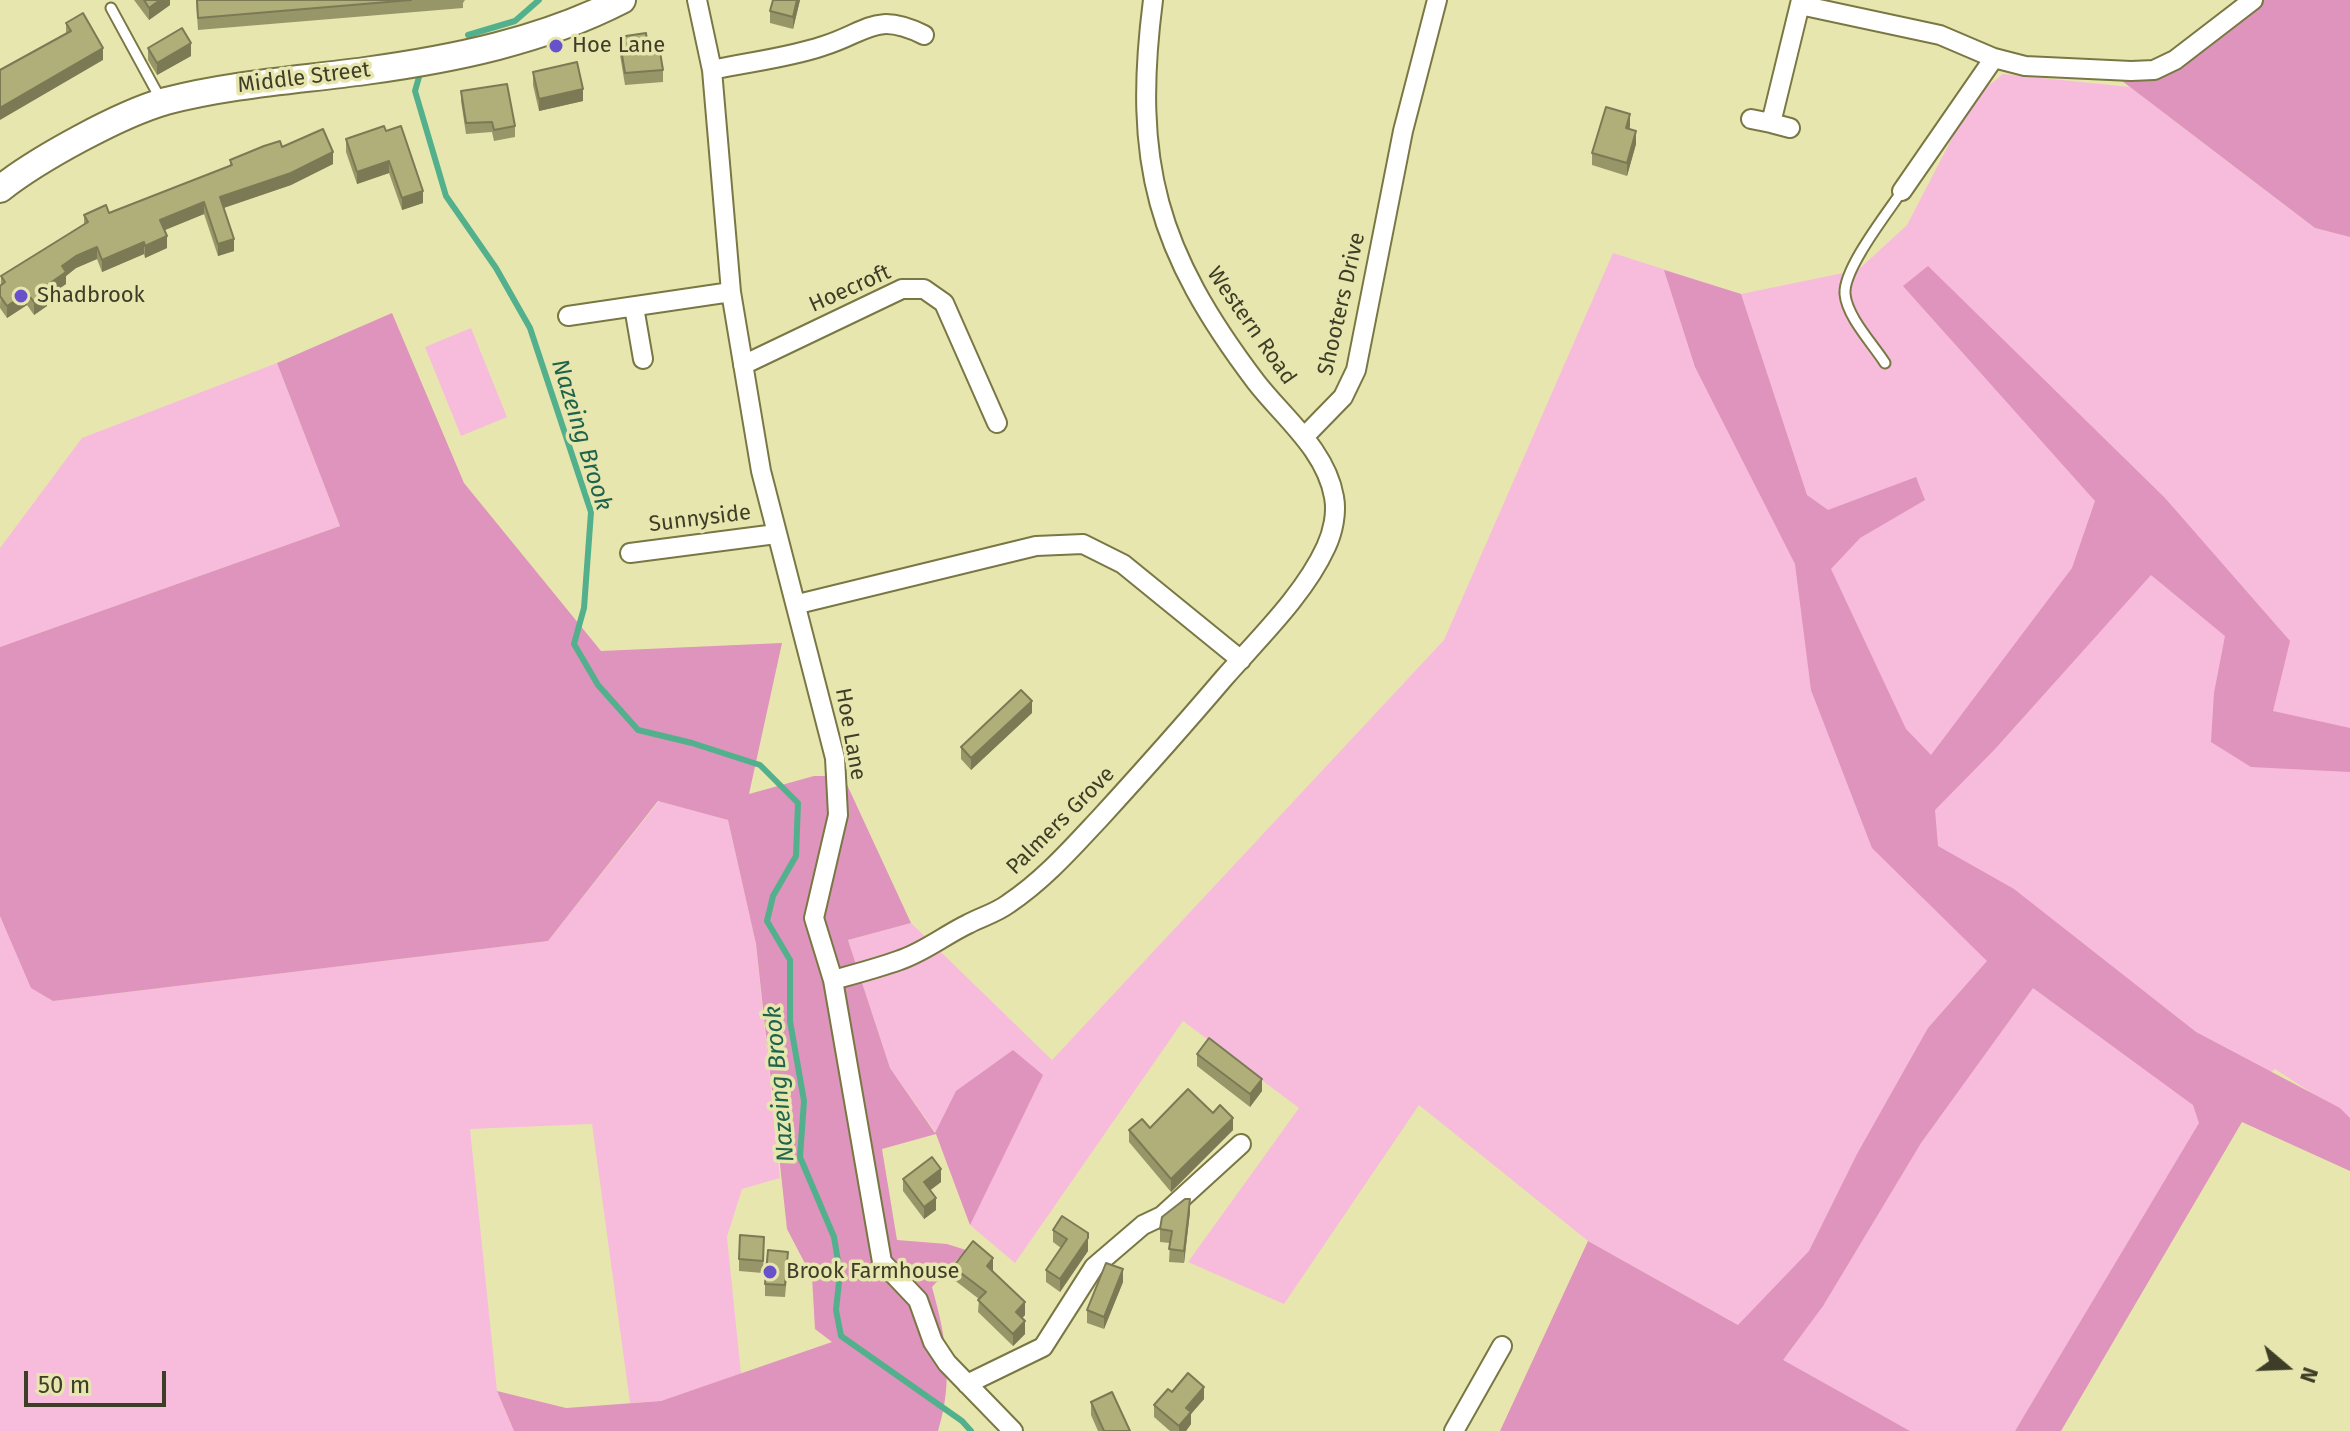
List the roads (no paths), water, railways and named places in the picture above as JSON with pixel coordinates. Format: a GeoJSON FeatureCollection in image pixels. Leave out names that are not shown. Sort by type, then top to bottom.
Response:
{"type":"FeatureCollection","features":[{"type":"Feature","properties":{"kind":"street","name":"Middle Street"},"geometry":{"type":"LineString","coordinates":[[0,189],[73,143],[162,102],[264,83],[365,71],[507,44],[587,18],[622,0]]}},
{"type":"Feature","properties":{"kind":"street","name":"Hoe Lane"},"geometry":{"type":"LineString","coordinates":[[697,0],[712,70],[731,292],[743,365],[776,534],[798,604],[835,758],[838,815],[814,918],[833,980],[882,1262],[918,1300],[933,1342],[967,1384],[1013,1431]]}},
{"type":"Feature","properties":{"kind":"street","name":"Western Road"},"geometry":{"type":"LineString","coordinates":[[1153,0],[1145,76],[1147,127],[1152,177],[1164,228],[1186,278],[1214,323],[1258,384],[1304,437]]}},
{"type":"Feature","properties":{"kind":"street","name":"Shooters Drive"},"geometry":{"type":"LineString","coordinates":[[1304,437],[1343,397],[1356,370],[1403,131],[1437,0]]}},
{"type":"Feature","properties":{"kind":"street"},"geometry":{"type":"LineString","coordinates":[[1771,123],[1800,2],[1940,35],[1994,58],[2068,70],[2154,70],[2203,41],[2253,0]]}},
{"type":"Feature","properties":{"kind":"street"},"geometry":{"type":"LineString","coordinates":[[712,70],[824,46],[868,26],[900,24],[924,35]]}},
{"type":"Feature","properties":{"kind":"street"},"geometry":{"type":"LineString","coordinates":[[1902,191],[1994,58]]}},
{"type":"Feature","properties":{"kind":"street"},"geometry":{"type":"LineString","coordinates":[[1751,119],[1790,128]]}},
{"type":"Feature","properties":{"kind":"street","name":"Hoecroft"},"geometry":{"type":"LineString","coordinates":[[743,365],[902,289],[924,289],[944,303],[997,423]]}},
{"type":"Feature","properties":{"kind":"street"},"geometry":{"type":"LineString","coordinates":[[568,316],[731,292]]}},
{"type":"Feature","properties":{"kind":"street"},"geometry":{"type":"LineString","coordinates":[[634,307],[643,359]]}},
{"type":"Feature","properties":{"kind":"street","name":"Palmers Grove"},"geometry":{"type":"LineString","coordinates":[[833,980],[903,960],[1004,907],[1033,886],[1152,762],[1241,660],[1310,575],[1327,546],[1334,520],[1334,498],[1328,475],[1304,437]]}},
{"type":"Feature","properties":{"kind":"street","name":"Sunnyside"},"geometry":{"type":"LineString","coordinates":[[630,553],[776,534]]}},
{"type":"Feature","properties":{"kind":"street"},"geometry":{"type":"LineString","coordinates":[[798,604],[1036,546],[1083,544],[1123,564],[1241,660]]}},
{"type":"Feature","properties":{"kind":"street"},"geometry":{"type":"LineString","coordinates":[[967,1384],[1043,1347],[1094,1267],[1143,1225],[1162,1216],[1241,1144]]}},
{"type":"Feature","properties":{"kind":"street"},"geometry":{"type":"LineString","coordinates":[[1454,1431],[1502,1346]]}},
{"type":"Feature","properties":{"kind":"lane"},"geometry":{"type":"LineString","coordinates":[[111,8],[162,102]]}},
{"type":"Feature","properties":{"kind":"lane"},"geometry":{"type":"LineString","coordinates":[[1885,363],[1849,308],[1845,288],[1866,247],[1902,191]]}},
{"type":"Feature","properties":{"kind":"waterway","name":"Nazeing Brook"},"geometry":{"type":"LineString","coordinates":[[468,35],[515,21],[539,0]]}},
{"type":"Feature","properties":{"kind":"waterway","name":"Nazeing Brook"},"geometry":{"type":"LineString","coordinates":[[419,77],[415,91],[446,196],[496,268],[530,328],[591,512],[584,608],[574,644],[598,685],[638,730],[760,765],[798,803],[796,856],[773,896],[767,921],[790,960],[790,1021],[804,1101],[800,1157],[834,1237],[840,1273],[836,1310],[841,1336],[962,1421],[971,1431]]}},
{"type":"Feature","properties":{"kind":"place","name":"Hoe Lane"},"geometry":{"type":"Point","coordinates":[556,46]}},
{"type":"Feature","properties":{"kind":"place","name":"Shadbrook"},"geometry":{"type":"Point","coordinates":[21,296]}},
{"type":"Feature","properties":{"kind":"place","name":"Brook Farmhouse"},"geometry":{"type":"Point","coordinates":[770,1272]}}]}
